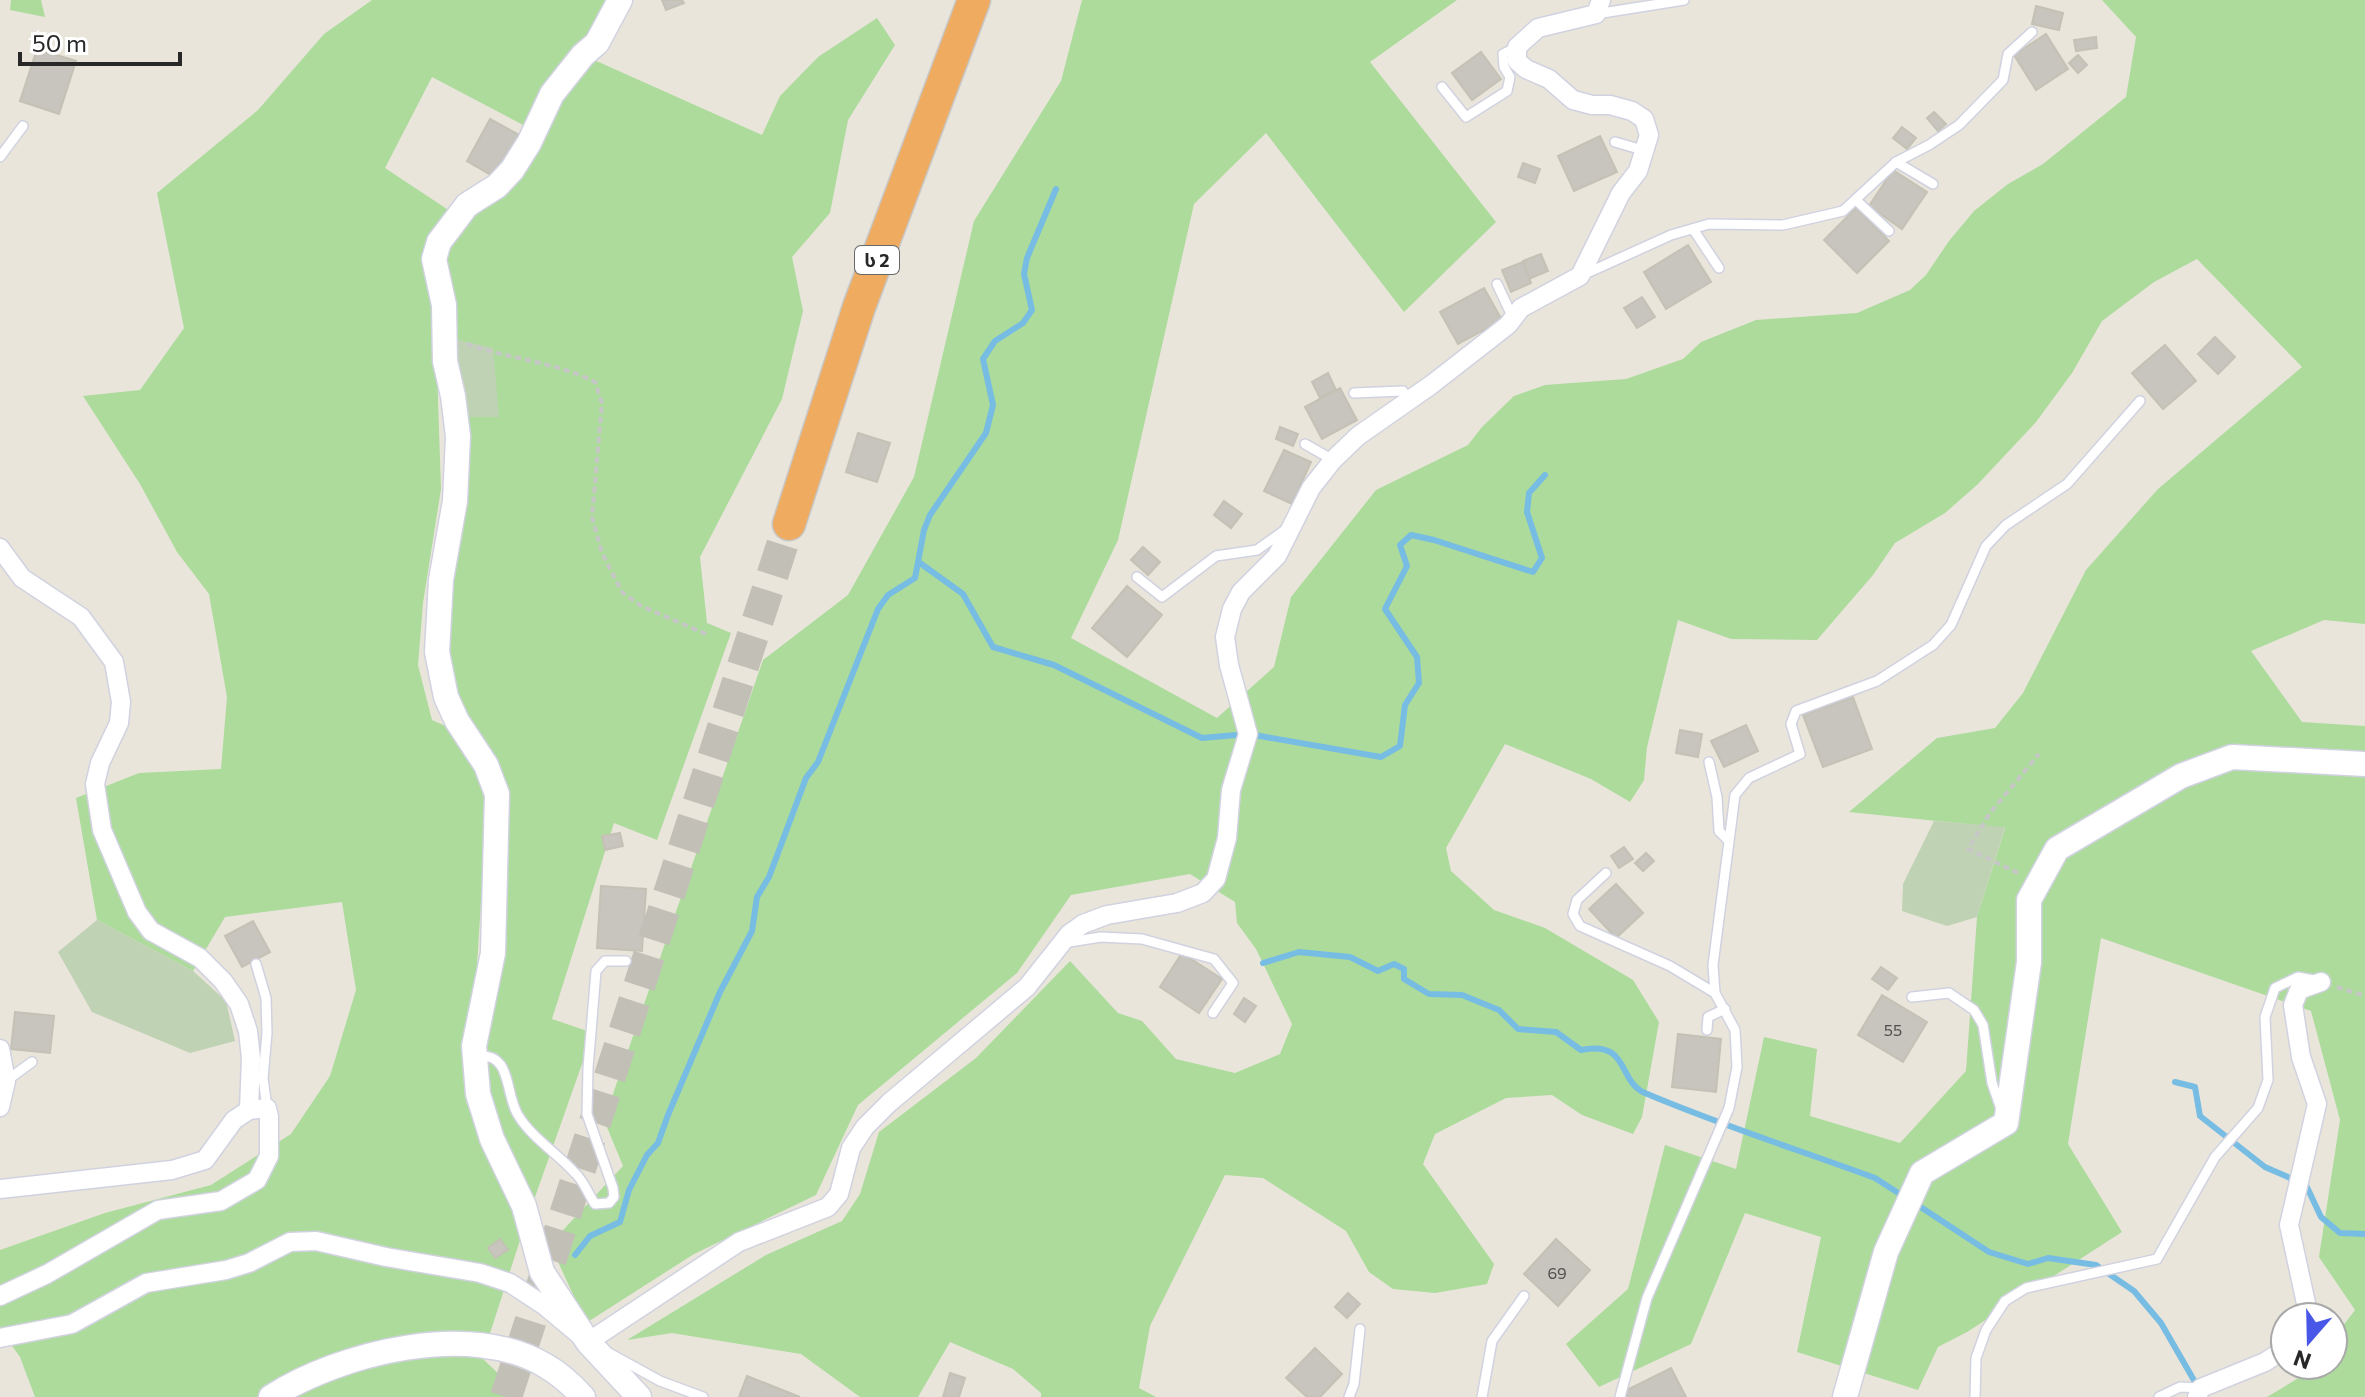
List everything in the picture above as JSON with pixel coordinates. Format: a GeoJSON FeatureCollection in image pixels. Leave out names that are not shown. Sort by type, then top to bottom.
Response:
{"type":"FeatureCollection","features":[{"type":"Feature","properties":{"kind":"highway","name":"ს 2"},"geometry":{"type":"LineString","coordinates":[[789,524],[859,307],[974,0]]}},
{"type":"Feature","properties":{"kind":"street"},"geometry":{"type":"LineString","coordinates":[[588,1342],[542,1272],[524,1206],[492,1139],[478,1094],[473,1057],[493,953],[497,794],[486,765],[457,721],[446,697],[437,652],[441,580],[455,501],[457,469],[455,409],[445,361],[444,305],[434,259],[439,242],[467,205],[497,186],[512,170],[529,143],[552,94],[583,55],[597,43],[620,0]]}},
{"type":"Feature","properties":{"kind":"street"},"geometry":{"type":"LineString","coordinates":[[588,1342],[739,1242],[828,1207],[839,1194],[851,1148],[865,1127],[889,1103],[1027,987],[1062,943],[1083,924],[1107,915],[1177,903],[1203,893],[1216,879],[1227,838],[1231,790],[1248,734],[1229,665],[1225,637],[1232,609],[1241,592],[1277,556],[1311,488],[1333,460],[1358,436],[1409,401],[1513,318],[1521,308],[1580,276],[1621,193],[1638,171],[1649,135],[1644,119],[1632,111],[1610,105],[1592,105],[1573,100],[1549,79],[1526,69],[1517,61],[1517,47],[1538,28],[1598,7]]}},
{"type":"Feature","properties":{"kind":"street"},"geometry":{"type":"LineString","coordinates":[[0,548],[22,578],[81,617],[114,662],[119,683],[119,723],[100,763],[95,784],[102,830],[137,912],[151,931],[200,958],[223,981],[239,1004],[248,1031],[258,1109],[269,1117],[269,1156],[257,1180],[221,1201],[158,1210],[47,1274],[0,1296]]}},
{"type":"Feature","properties":{"kind":"street"},"geometry":{"type":"LineString","coordinates":[[1845,1397],[1886,1252],[1922,1173],[2006,1123],[2029,962],[2029,900],[2057,849],[2181,776],[2232,757],[2365,764]]}},
{"type":"Feature","properties":{"kind":"street"},"geometry":{"type":"LineString","coordinates":[[2306,1301],[2289,1225],[2317,1104],[2301,1057],[2293,1005],[2299,990],[2321,982]]}},
{"type":"Feature","properties":{"kind":"street"},"geometry":{"type":"LineString","coordinates":[[0,1049],[6,1081],[0,1107]]}},
{"type":"Feature","properties":{"kind":"street"},"geometry":{"type":"LineString","coordinates":[[0,1189],[172,1170],[205,1160],[234,1120],[258,1109]]}},
{"type":"Feature","properties":{"kind":"street"},"geometry":{"type":"LineString","coordinates":[[0,1338],[72,1324],[146,1283],[226,1270],[249,1263],[290,1242],[316,1241],[480,1273],[510,1283],[545,1306],[588,1342],[639,1397]]}},
{"type":"Feature","properties":{"kind":"street"},"geometry":{"type":"LineString","coordinates":[[271,1397],[293,1383],[376,1352],[449,1344],[512,1352],[543,1364],[568,1381],[582,1396]]}},
{"type":"Feature","properties":{"kind":"street"},"geometry":{"type":"LineString","coordinates":[[2199,1392],[2269,1359]]}},
{"type":"Feature","properties":{"kind":"lane"},"geometry":{"type":"LineString","coordinates":[[1598,7],[1684,0]]}},
{"type":"Feature","properties":{"kind":"lane"},"geometry":{"type":"LineString","coordinates":[[1580,276],[1671,235],[1693,229],[1735,223],[1783,225],[1843,211],[1896,162],[1959,125],[2003,80],[2008,54],[2032,32]]}},
{"type":"Feature","properties":{"kind":"lane"},"geometry":{"type":"LineString","coordinates":[[1442,87],[1466,117],[1507,91],[1510,77],[1504,67],[1503,54],[1517,47]]}},
{"type":"Feature","properties":{"kind":"lane"},"geometry":{"type":"LineString","coordinates":[[0,157],[23,126]]}},
{"type":"Feature","properties":{"kind":"lane"},"geometry":{"type":"LineString","coordinates":[[1615,142],[1646,151]]}},
{"type":"Feature","properties":{"kind":"lane"},"geometry":{"type":"LineString","coordinates":[[1896,162],[1933,184]]}},
{"type":"Feature","properties":{"kind":"lane"},"geometry":{"type":"LineString","coordinates":[[1857,201],[1889,231]]}},
{"type":"Feature","properties":{"kind":"lane"},"geometry":{"type":"LineString","coordinates":[[1693,229],[1719,268]]}},
{"type":"Feature","properties":{"kind":"lane"},"geometry":{"type":"LineString","coordinates":[[1497,284],[1513,318]]}},
{"type":"Feature","properties":{"kind":"lane"},"geometry":{"type":"LineString","coordinates":[[1354,393],[1403,391],[1409,401]]}},
{"type":"Feature","properties":{"kind":"lane"},"geometry":{"type":"LineString","coordinates":[[1715,993],[1713,965],[1735,795],[1749,778],[1800,754],[1791,724],[1796,711],[1877,681],[1933,645],[1951,625],[1986,546],[2006,525],[2067,484],[2140,401]]}},
{"type":"Feature","properties":{"kind":"lane"},"geometry":{"type":"LineString","coordinates":[[1305,444],[1333,460]]}},
{"type":"Feature","properties":{"kind":"lane"},"geometry":{"type":"LineString","coordinates":[[1137,577],[1162,597],[1216,556],[1257,550],[1297,518]]}},
{"type":"Feature","properties":{"kind":"lane"},"geometry":{"type":"LineString","coordinates":[[1709,762],[1717,797],[1719,831],[1727,839]]}},
{"type":"Feature","properties":{"kind":"lane"},"geometry":{"type":"LineString","coordinates":[[1606,873],[1577,900],[1573,914],[1580,926],[1670,966],[1715,993],[1735,1030],[1737,1067],[1729,1108],[1647,1298],[1620,1397]]}},
{"type":"Feature","properties":{"kind":"lane"},"geometry":{"type":"LineString","coordinates":[[1062,943],[1101,937],[1142,939],[1214,959],[1233,983],[1213,1013]]}},
{"type":"Feature","properties":{"kind":"lane"},"geometry":{"type":"LineString","coordinates":[[473,1057],[488,1055],[497,1059],[504,1070],[518,1115],[579,1176],[595,1204],[609,1203],[614,1197],[613,1188],[587,1114],[589,1055],[596,971],[605,961],[626,961]]}},
{"type":"Feature","properties":{"kind":"lane"},"geometry":{"type":"LineString","coordinates":[[256,964],[266,998],[267,1033],[258,1109]]}},
{"type":"Feature","properties":{"kind":"lane"},"geometry":{"type":"LineString","coordinates":[[1975,1397],[1976,1358],[1986,1330],[2005,1301],[2026,1288],[2157,1259],[2215,1157],[2258,1108],[2268,1080],[2265,1017],[2275,988],[2298,977],[2321,982]]}},
{"type":"Feature","properties":{"kind":"lane"},"geometry":{"type":"LineString","coordinates":[[1912,997],[1949,993],[1974,1010],[1983,1025],[1992,1083],[2006,1123]]}},
{"type":"Feature","properties":{"kind":"lane"},"geometry":{"type":"LineString","coordinates":[[1707,1030],[1708,1017],[1725,1009]]}},
{"type":"Feature","properties":{"kind":"lane"},"geometry":{"type":"LineString","coordinates":[[6,1081],[32,1062]]}},
{"type":"Feature","properties":{"kind":"lane"},"geometry":{"type":"LineString","coordinates":[[1482,1397],[1492,1341],[1524,1296]]}},
{"type":"Feature","properties":{"kind":"lane"},"geometry":{"type":"LineString","coordinates":[[1349,1397],[1354,1384],[1360,1329]]}},
{"type":"Feature","properties":{"kind":"lane"},"geometry":{"type":"LineString","coordinates":[[588,1342],[660,1381],[703,1397]]}},
{"type":"Feature","properties":{"kind":"lane"},"geometry":{"type":"LineString","coordinates":[[2159,1397],[2180,1387],[2199,1392]]}},
{"type":"Feature","properties":{"kind":"path"},"geometry":{"type":"LineString","coordinates":[[446,337],[499,356],[577,373],[595,382],[602,403],[592,517],[602,553],[622,592],[641,606],[706,634]]}},
{"type":"Feature","properties":{"kind":"path"},"geometry":{"type":"LineString","coordinates":[[2038,882],[1968,849],[1990,813],[2039,754]]}},
{"type":"Feature","properties":{"kind":"path"},"geometry":{"type":"LineString","coordinates":[[2321,982],[2365,996]]}},
{"type":"Feature","properties":{"kind":"green space"},"geometry":{"type":"Polygon","coordinates":[[[11,0],[41,0],[45,17],[10,10],[11,0]]]}},
{"type":"Feature","properties":{"kind":"green space"},"geometry":{"type":"Polygon","coordinates":[[[372,0],[608,0],[583,55],[762,135],[780,96],[818,57],[877,18],[895,45],[848,120],[830,213],[792,257],[803,311],[782,399],[700,557],[707,623],[731,633],[657,840],[614,823],[552,1019],[593,1033],[482,1358],[523,1397],[35,1397],[20,1357],[0,1329],[0,1250],[105,1213],[211,1185],[291,1134],[330,1076],[356,990],[342,902],[225,917],[193,971],[97,920],[76,798],[139,773],[221,769],[227,697],[209,594],[177,552],[140,484],[83,396],[140,390],[184,328],[157,193],[258,110],[324,34],[372,0]],[[432,77],[385,168],[468,223],[527,168],[546,137],[432,77]],[[437,369],[441,489],[423,603],[418,665],[432,720],[457,731],[442,688],[455,417],[498,417],[437,369]],[[469,760],[488,793],[475,996],[463,1050],[466,1102],[511,1204],[476,1056],[506,793],[469,760]]]}},
{"type":"Feature","properties":{"kind":"green space"},"geometry":{"type":"Polygon","coordinates":[[[1082,0],[1457,0],[1370,62],[1496,222],[1404,312],[1266,133],[1194,204],[1118,540],[1071,638],[1217,718],[1274,667],[1291,597],[1376,490],[1468,445],[1514,396],[1545,385],[1626,379],[1683,359],[1701,342],[1756,320],[1857,313],[1910,290],[1926,275],[1974,211],[2008,184],[2043,164],[2126,97],[2136,37],[2102,0],[2365,0],[2365,624],[2324,620],[2251,651],[2302,722],[2365,726],[2365,1397],[2267,1397],[2294,1381],[2349,1381],[2349,1318],[2355,1310],[2319,1257],[2340,1120],[2311,1011],[2101,938],[2068,1144],[2122,1232],[1967,1332],[1938,1347],[1918,1390],[1797,1352],[1821,1237],[1745,1213],[1691,1344],[1599,1387],[1566,1344],[1628,1289],[1665,1145],[1736,1169],[1764,1037],[1817,1049],[1810,1116],[1900,1143],[1966,1071],[1977,917],[2005,828],[1849,812],[1937,738],[1995,728],[2023,693],[2086,570],[2158,489],[2302,367],[2197,259],[2154,282],[2102,321],[2072,373],[2036,422],[1978,484],[1945,513],[1895,543],[1873,575],[1817,640],[1731,639],[1678,620],[1647,747],[1644,780],[1630,802],[1591,779],[1505,744],[1446,848],[1451,871],[1494,910],[1545,928],[1633,980],[1659,1022],[1642,1117],[1633,1134],[1582,1115],[1552,1095],[1506,1098],[1435,1134],[1423,1164],[1494,1264],[1487,1284],[1435,1293],[1393,1289],[1369,1272],[1346,1231],[1263,1178],[1225,1175],[1150,1326],[1139,1388],[1156,1397],[1041,1397],[1041,1393],[1013,1369],[950,1342],[918,1397],[860,1397],[801,1354],[672,1333],[627,1340],[766,1255],[842,1221],[860,1194],[879,1132],[976,1058],[1070,961],[1118,1013],[1142,1021],[1176,1059],[1235,1073],[1280,1054],[1292,1024],[1256,949],[1237,923],[1235,902],[1190,874],[1071,895],[1017,973],[858,1105],[816,1195],[694,1254],[586,1323],[550,1244],[623,1166],[604,1120],[763,660],[848,595],[914,477],[974,221],[1061,81],[1082,0]]]}},
{"type":"Feature","properties":{"kind":"green space"},"geometry":{"type":"Polygon","coordinates":[[[446,337],[493,348],[499,417],[455,417],[446,337]]]}},
{"type":"Feature","properties":{"kind":"green space"},"geometry":{"type":"Polygon","coordinates":[[[1934,821],[2005,827],[1977,917],[1947,926],[1902,911],[1903,884],[1934,821]]]}},
{"type":"Feature","properties":{"kind":"green space"},"geometry":{"type":"Polygon","coordinates":[[[97,920],[193,971],[226,1001],[235,1041],[190,1053],[92,1012],[58,952],[97,920]]]}},
{"type":"Feature","properties":{"kind":"building"},"geometry":{"type":"Polygon","coordinates":[[[662,0],[682,0],[684,3],[666,10],[662,0]]]}},
{"type":"Feature","properties":{"kind":"building"},"geometry":{"type":"Polygon","coordinates":[[[2036,6],[2063,13],[2059,30],[2032,24],[2036,6]]]}},
{"type":"Feature","properties":{"kind":"building"},"geometry":{"type":"Polygon","coordinates":[[[2046,34],[2068,69],[2036,90],[2014,55],[2046,34]]]}},
{"type":"Feature","properties":{"kind":"building"},"geometry":{"type":"Polygon","coordinates":[[[2096,37],[2097,48],[2076,51],[2074,40],[2096,37]]]}},
{"type":"Feature","properties":{"kind":"building"},"geometry":{"type":"Polygon","coordinates":[[[37,49],[76,61],[59,114],[20,101],[37,49]]]}},
{"type":"Feature","properties":{"kind":"building"},"geometry":{"type":"Polygon","coordinates":[[[1481,52],[1501,79],[1472,100],[1452,73],[1481,52]]]}},
{"type":"Feature","properties":{"kind":"building"},"geometry":{"type":"Polygon","coordinates":[[[2078,55],[2087,65],[2078,73],[2069,63],[2078,55]]]}},
{"type":"Feature","properties":{"kind":"building"},"geometry":{"type":"Polygon","coordinates":[[[1934,112],[1946,124],[1938,131],[1927,118],[1934,112]]]}},
{"type":"Feature","properties":{"kind":"building"},"geometry":{"type":"Polygon","coordinates":[[[490,119],[521,136],[498,179],[467,161],[490,119]]]}},
{"type":"Feature","properties":{"kind":"building"},"geometry":{"type":"Polygon","coordinates":[[[1902,127],[1916,138],[1907,149],[1893,138],[1902,127]]]}},
{"type":"Feature","properties":{"kind":"building"},"geometry":{"type":"Polygon","coordinates":[[[1600,136],[1617,172],[1574,191],[1558,156],[1600,136]]]}},
{"type":"Feature","properties":{"kind":"building"},"geometry":{"type":"Polygon","coordinates":[[[1523,163],[1540,169],[1535,183],[1518,177],[1523,163]]]}},
{"type":"Feature","properties":{"kind":"building"},"geometry":{"type":"Polygon","coordinates":[[[1893,170],[1927,192],[1902,229],[1869,206],[1893,170]]]}},
{"type":"Feature","properties":{"kind":"building"},"geometry":{"type":"Polygon","coordinates":[[[1856,208],[1889,241],[1857,273],[1824,240],[1856,208]]]}},
{"type":"Feature","properties":{"kind":"building"},"geometry":{"type":"Polygon","coordinates":[[[1688,245],[1711,282],[1666,309],[1644,272],[1688,245]]]}},
{"type":"Feature","properties":{"kind":"building"},"geometry":{"type":"Polygon","coordinates":[[[1541,254],[1548,271],[1529,279],[1523,261],[1541,254]]]}},
{"type":"Feature","properties":{"kind":"building"},"geometry":{"type":"Polygon","coordinates":[[[1523,262],[1531,283],[1511,292],[1502,270],[1523,262]]]}},
{"type":"Feature","properties":{"kind":"building"},"geometry":{"type":"Polygon","coordinates":[[[1484,288],[1502,320],[1458,344],[1440,312],[1484,288]]]}},
{"type":"Feature","properties":{"kind":"building"},"geometry":{"type":"Polygon","coordinates":[[[1642,297],[1655,317],[1637,328],[1624,308],[1642,297]]]}},
{"type":"Feature","properties":{"kind":"building"},"geometry":{"type":"Polygon","coordinates":[[[2215,337],[2235,357],[2218,374],[2198,354],[2215,337]]]}},
{"type":"Feature","properties":{"kind":"building"},"geometry":{"type":"Polygon","coordinates":[[[2165,345],[2196,381],[2163,409],[2132,373],[2165,345]]]}},
{"type":"Feature","properties":{"kind":"building"},"geometry":{"type":"Polygon","coordinates":[[[1328,373],[1336,390],[1320,398],[1312,382],[1328,373]]]}},
{"type":"Feature","properties":{"kind":"building"},"geometry":{"type":"Polygon","coordinates":[[[1340,388],[1357,420],[1322,439],[1305,407],[1340,388]]]}},
{"type":"Feature","properties":{"kind":"building"},"geometry":{"type":"Polygon","coordinates":[[[1280,427],[1298,434],[1293,446],[1276,439],[1280,427]]]}},
{"type":"Feature","properties":{"kind":"building"},"geometry":{"type":"Polygon","coordinates":[[[858,433],[890,443],[877,482],[846,472],[858,433]]]}},
{"type":"Feature","properties":{"kind":"building"},"geometry":{"type":"Polygon","coordinates":[[[1284,450],[1311,462],[1292,504],[1264,491],[1284,450]]]}},
{"type":"Feature","properties":{"kind":"building"},"geometry":{"type":"Polygon","coordinates":[[[1224,501],[1242,514],[1231,528],[1214,515],[1224,501]]]}},
{"type":"Feature","properties":{"kind":"building"},"geometry":{"type":"Polygon","coordinates":[[[1143,547],[1160,562],[1148,575],[1131,560],[1143,547]]]}},
{"type":"Feature","properties":{"kind":"building"},"geometry":{"type":"Polygon","coordinates":[[[1127,586],[1162,615],[1127,657],[1092,628],[1127,586]]]}},
{"type":"Feature","properties":{"kind":"building"},"geometry":{"type":"Polygon","coordinates":[[[1853,697],[1872,749],[1823,767],[1803,715],[1853,697]]]}},
{"type":"Feature","properties":{"kind":"building"},"geometry":{"type":"Polygon","coordinates":[[[1746,725],[1758,751],[1724,767],[1711,741],[1746,725]]]}},
{"type":"Feature","properties":{"kind":"building"},"geometry":{"type":"Polygon","coordinates":[[[1680,730],[1702,734],[1698,757],[1676,753],[1680,730]]]}},
{"type":"Feature","properties":{"kind":"building"},"geometry":{"type":"Polygon","coordinates":[[[620,833],[623,846],[605,850],[602,836],[620,833]]]}},
{"type":"Feature","properties":{"kind":"building"},"geometry":{"type":"Polygon","coordinates":[[[1624,847],[1633,859],[1619,868],[1611,856],[1624,847]]]}},
{"type":"Feature","properties":{"kind":"building"},"geometry":{"type":"Polygon","coordinates":[[[1646,853],[1654,861],[1643,871],[1635,863],[1646,853]]]}},
{"type":"Feature","properties":{"kind":"building"},"geometry":{"type":"Polygon","coordinates":[[[1616,884],[1643,913],[1616,938],[1589,909],[1616,884]]]}},
{"type":"Feature","properties":{"kind":"building"},"geometry":{"type":"Polygon","coordinates":[[[601,886],[646,889],[642,951],[597,948],[601,886]]]}},
{"type":"Feature","properties":{"kind":"building"},"geometry":{"type":"Polygon","coordinates":[[[253,921],[270,952],[242,967],[225,936],[253,921]]]}},
{"type":"Feature","properties":{"kind":"building"},"geometry":{"type":"Polygon","coordinates":[[[1182,953],[1222,979],[1199,1013],[1160,987],[1182,953]]]}},
{"type":"Feature","properties":{"kind":"building"},"geometry":{"type":"Polygon","coordinates":[[[1881,967],[1897,978],[1888,990],[1872,979],[1881,967]]]}},
{"type":"Feature","properties":{"kind":"building"},"geometry":{"type":"Polygon","coordinates":[[[1882,995],[1927,1022],[1903,1062],[1858,1035],[1882,995]]]}},
{"type":"Feature","properties":{"kind":"building"},"geometry":{"type":"Polygon","coordinates":[[[1244,998],[1256,1006],[1245,1022],[1234,1014],[1244,998]]]}},
{"type":"Feature","properties":{"kind":"building"},"geometry":{"type":"Polygon","coordinates":[[[15,1012],[54,1016],[50,1053],[11,1049],[15,1012]]]}},
{"type":"Feature","properties":{"kind":"building"},"geometry":{"type":"Polygon","coordinates":[[[1678,1034],[1721,1039],[1716,1092],[1672,1087],[1678,1034]]]}},
{"type":"Feature","properties":{"kind":"building"},"geometry":{"type":"Polygon","coordinates":[[[500,1239],[508,1250],[495,1258],[488,1248],[500,1239]]]}},
{"type":"Feature","properties":{"kind":"building"},"geometry":{"type":"Polygon","coordinates":[[[1556,1239],[1590,1270],[1558,1306],[1524,1274],[1556,1239]]]}},
{"type":"Feature","properties":{"kind":"building"},"geometry":{"type":"Polygon","coordinates":[[[1348,1293],[1360,1304],[1347,1318],[1335,1307],[1348,1293]]]}},
{"type":"Feature","properties":{"kind":"building"},"geometry":{"type":"Polygon","coordinates":[[[1315,1348],[1342,1374],[1320,1397],[1307,1397],[1286,1378],[1315,1348]]]}},
{"type":"Feature","properties":{"kind":"building"},"geometry":{"type":"Polygon","coordinates":[[[1671,1368],[1686,1397],[1628,1397],[1625,1391],[1671,1368]]]}},
{"type":"Feature","properties":{"kind":"building"},"geometry":{"type":"Polygon","coordinates":[[[950,1373],[965,1378],[959,1397],[943,1397],[950,1373]]]}},
{"type":"Feature","properties":{"kind":"building"},"geometry":{"type":"Polygon","coordinates":[[[747,1376],[800,1397],[739,1397],[747,1376]]]}},
{"type":"Feature","properties":{"kind":"waterway"},"geometry":{"type":"LineString","coordinates":[[575,1255],[590,1236],[620,1222],[629,1190],[647,1155],[658,1143],[720,992],[752,931],[757,897],[769,877],[806,778],[818,762],[878,609],[888,595],[915,578],[930,515],[986,433],[993,405],[983,359],[995,341],[1023,323],[1032,310],[1024,274],[1027,258],[1056,189]]}},
{"type":"Feature","properties":{"kind":"waterway"},"geometry":{"type":"LineString","coordinates":[[920,563],[963,594],[993,647],[1054,665],[1202,738],[1248,734],[1381,757],[1400,746],[1405,705],[1419,683],[1417,657],[1385,609],[1407,566],[1400,545],[1411,535],[1533,572],[1542,558],[1527,512],[1529,493],[1545,475]]}},
{"type":"Feature","properties":{"kind":"waterway"},"geometry":{"type":"LineString","coordinates":[[1263,963],[1299,952],[1350,957],[1378,971],[1394,964],[1404,969],[1404,979],[1429,994],[1462,995],[1499,1010],[1518,1029],[1556,1032],[1581,1050],[1597,1048],[1608,1051],[1621,1063],[1636,1087],[1645,1093],[1875,1178],[1903,1196]]}},
{"type":"Feature","properties":{"kind":"waterway"},"geometry":{"type":"LineString","coordinates":[[2175,1082],[2195,1087],[2200,1116],[2265,1167],[2306,1185],[2321,1217],[2340,1233],[2365,1234]]}},
{"type":"Feature","properties":{"kind":"waterway"},"geometry":{"type":"LineString","coordinates":[[1916,1204],[1989,1252],[2028,1264],[2048,1258],[2096,1265],[2134,1291],[2161,1323],[2199,1389]]}},
{"type":"Feature","properties":{"kind":"tunnel"},"geometry":{"type":"LineString","coordinates":[[506,1397],[789,524]]}}]}
